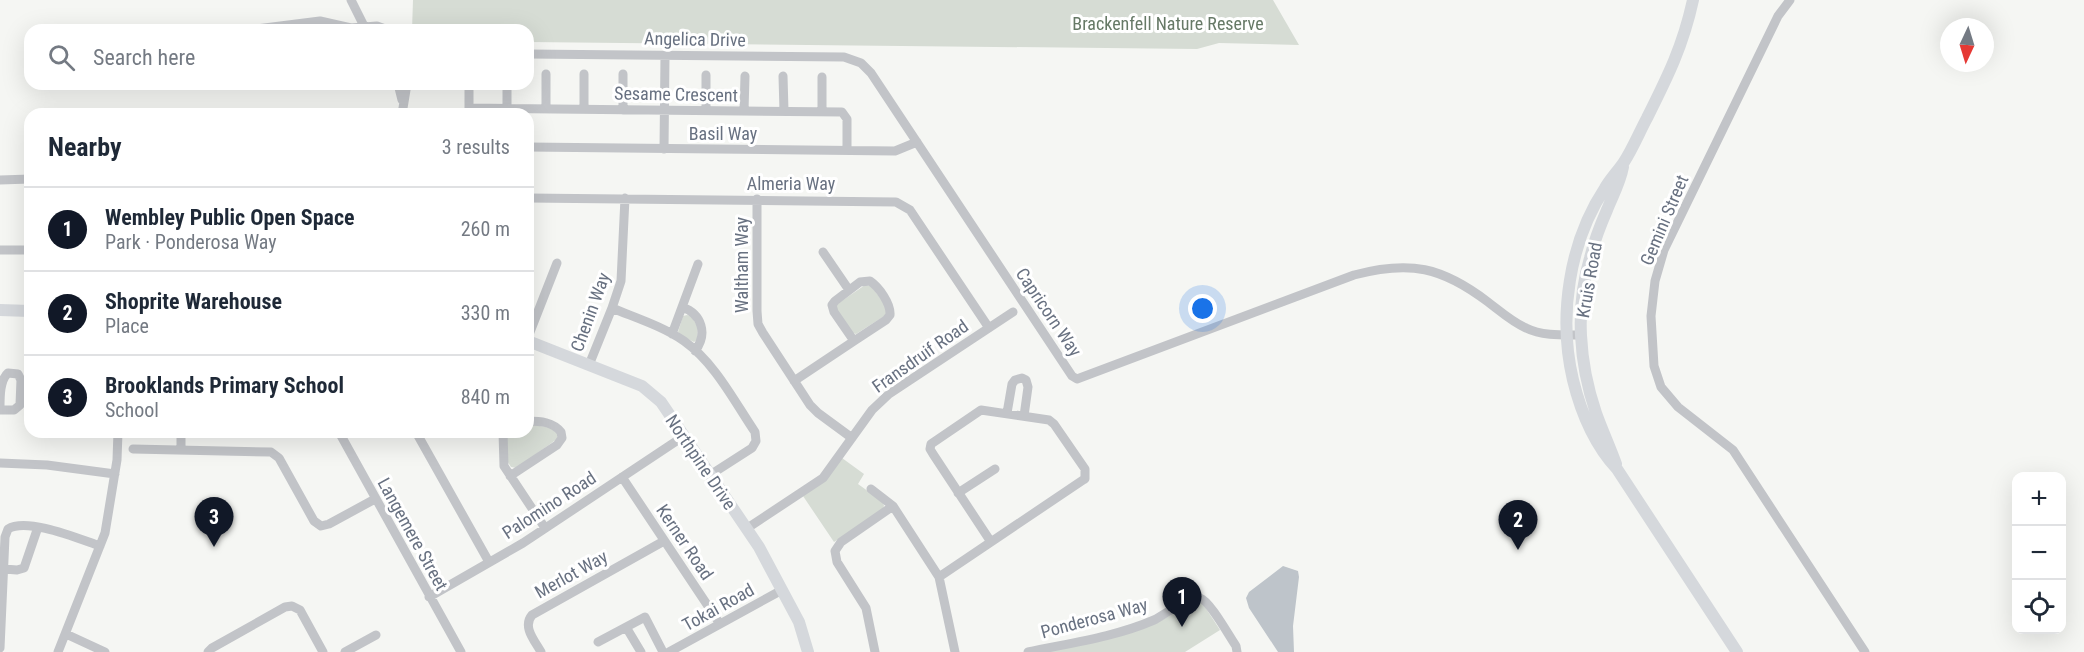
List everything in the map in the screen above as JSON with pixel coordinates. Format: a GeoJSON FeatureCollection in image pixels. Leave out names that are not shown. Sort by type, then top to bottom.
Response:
{"type":"FeatureCollection","features":[{"type":"Feature","properties":{"kind":"street"},"geometry":{"type":"LineString","coordinates":[[351,0],[363,24]]}},
{"type":"Feature","properties":{"kind":"street","name":"Kruis Road"},"geometry":{"type":"LineString","coordinates":[[1693,0],[1676,60],[1624,163],[1604,188],[1588,218],[1578,250],[1568,302],[1566,335],[1576,392],[1588,425],[1604,455],[1617,469],[1737,652]]}},
{"type":"Feature","properties":{"kind":"street","name":"Gemini Street"},"geometry":{"type":"LineString","coordinates":[[1790,0],[1778,16],[1664,250],[1651,306],[1654,366],[1661,387],[1670,399],[1733,450],[1865,652]]}},
{"type":"Feature","properties":{"kind":"street"},"geometry":{"type":"LineString","coordinates":[[296,24],[320,21],[333,24]]}},
{"type":"Feature","properties":{"kind":"street","name":"Angelica Drive"},"geometry":{"type":"LineString","coordinates":[[534,54],[844,57],[861,63]]}},
{"type":"Feature","properties":{"kind":"street"},"geometry":{"type":"LineString","coordinates":[[664,149],[665,56]]}},
{"type":"Feature","properties":{"kind":"street","name":"Capricorn Way"},"geometry":{"type":"LineString","coordinates":[[861,63],[871,73],[1072,376],[1077,379],[1354,275],[1401,267],[1419,268],[1447,276],[1466,285],[1526,328],[1539,333],[1566,335]]}},
{"type":"Feature","properties":{"kind":"street"},"geometry":{"type":"LineString","coordinates":[[546,74],[546,109]]}},
{"type":"Feature","properties":{"kind":"street"},"geometry":{"type":"LineString","coordinates":[[584,74],[584,109]]}},
{"type":"Feature","properties":{"kind":"street"},"geometry":{"type":"LineString","coordinates":[[623,75],[623,110]]}},
{"type":"Feature","properties":{"kind":"street"},"geometry":{"type":"LineString","coordinates":[[706,75],[706,110]]}},
{"type":"Feature","properties":{"kind":"street"},"geometry":{"type":"LineString","coordinates":[[744,111],[745,76]]}},
{"type":"Feature","properties":{"kind":"street"},"geometry":{"type":"LineString","coordinates":[[783,76],[784,111]]}},
{"type":"Feature","properties":{"kind":"street"},"geometry":{"type":"LineString","coordinates":[[822,77],[822,111]]}},
{"type":"Feature","properties":{"kind":"street"},"geometry":{"type":"LineString","coordinates":[[399,90],[402,108]]}},
{"type":"Feature","properties":{"kind":"street"},"geometry":{"type":"LineString","coordinates":[[402,102],[405,90]]}},
{"type":"Feature","properties":{"kind":"street"},"geometry":{"type":"LineString","coordinates":[[469,90],[469,108]]}},
{"type":"Feature","properties":{"kind":"street"},"geometry":{"type":"LineString","coordinates":[[507,90],[507,108]]}},
{"type":"Feature","properties":{"kind":"street","name":"Sesame Crescent"},"geometry":{"type":"LineString","coordinates":[[534,109],[842,112],[846,115],[847,150]]}},
{"type":"Feature","properties":{"kind":"street","name":"Basil Way"},"geometry":{"type":"LineString","coordinates":[[534,147],[895,151],[917,142]]}},
{"type":"Feature","properties":{"kind":"street","name":"Kruis Road"},"geometry":{"type":"LineString","coordinates":[[1617,469],[1587,383],[1580,335],[1583,293],[1589,261],[1599,229],[1620,182],[1624,163]]}},
{"type":"Feature","properties":{"kind":"street"},"geometry":{"type":"LineString","coordinates":[[0,180],[24,178]]}},
{"type":"Feature","properties":{"kind":"street","name":"Almeria Way"},"geometry":{"type":"LineString","coordinates":[[534,198],[887,200],[901,204],[910,210],[989,328]]}},
{"type":"Feature","properties":{"kind":"street","name":"Chenin Way"},"geometry":{"type":"LineString","coordinates":[[589,365],[612,308],[623,271],[625,198]]}},
{"type":"Feature","properties":{"kind":"street","name":"Waltham Way"},"geometry":{"type":"LineString","coordinates":[[758,199],[757,317],[763,333],[814,410],[852,438]]}},
{"type":"Feature","properties":{"kind":"street"},"geometry":{"type":"LineString","coordinates":[[0,250],[24,250]]}},
{"type":"Feature","properties":{"kind":"street"},"geometry":{"type":"LineString","coordinates":[[823,252],[849,290]]}},
{"type":"Feature","properties":{"kind":"street"},"geometry":{"type":"LineString","coordinates":[[534,323],[557,263]]}},
{"type":"Feature","properties":{"kind":"street"},"geometry":{"type":"LineString","coordinates":[[672,334],[698,264]]}},
{"type":"Feature","properties":{"kind":"street"},"geometry":{"type":"LineString","coordinates":[[794,381],[886,320],[891,312],[889,306],[872,282],[860,282],[835,301],[832,307],[854,341]]}},
{"type":"Feature","properties":{"kind":"street"},"geometry":{"type":"LineString","coordinates":[[682,307],[694,314],[700,322],[702,337],[696,351]]}},
{"type":"Feature","properties":{"kind":"street"},"geometry":{"type":"LineString","coordinates":[[612,308],[672,334],[696,351],[706,361],[755,432],[756,438],[752,448],[710,475]]}},
{"type":"Feature","properties":{"kind":"street"},"geometry":{"type":"LineString","coordinates":[[0,310],[24,311]]}},
{"type":"Feature","properties":{"kind":"street","name":"Fransdruif Road"},"geometry":{"type":"LineString","coordinates":[[746,529],[823,478],[872,410],[889,394],[1013,312]]}},
{"type":"Feature","properties":{"kind":"street"},"geometry":{"type":"LineString","coordinates":[[1566,335],[1580,335]]}},
{"type":"Feature","properties":{"kind":"street","name":"Northpine Drive"},"geometry":{"type":"LineString","coordinates":[[534,342],[635,383],[649,390],[661,402],[746,529],[782,590],[802,629],[808,652]]}},
{"type":"Feature","properties":{"kind":"street"},"geometry":{"type":"LineString","coordinates":[[1007,413],[1012,384],[1015,380],[1022,378],[1026,380],[1028,387],[1024,416]]}},
{"type":"Feature","properties":{"kind":"street"},"geometry":{"type":"LineString","coordinates":[[939,577],[991,542],[1083,480],[1086,476],[1084,469],[1054,424],[1046,419],[977,411],[931,444],[931,452],[991,542]]}},
{"type":"Feature","properties":{"kind":"street"},"geometry":{"type":"LineString","coordinates":[[510,476],[561,441],[561,432],[557,427],[534,421]]}},
{"type":"Feature","properties":{"kind":"street","name":"Palomino Road"},"geometry":{"type":"LineString","coordinates":[[429,597],[545,528],[684,436]]}},
{"type":"Feature","properties":{"kind":"street"},"geometry":{"type":"LineString","coordinates":[[58,652],[100,546],[109,516],[118,438]]}},
{"type":"Feature","properties":{"kind":"street"},"geometry":{"type":"LineString","coordinates":[[181,438],[181,450]]}},
{"type":"Feature","properties":{"kind":"street","name":"Langemere Street"},"geometry":{"type":"LineString","coordinates":[[342,438],[460,652]]}},
{"type":"Feature","properties":{"kind":"street"},"geometry":{"type":"LineString","coordinates":[[422,438],[489,562]]}},
{"type":"Feature","properties":{"kind":"street"},"geometry":{"type":"LineString","coordinates":[[503,438],[503,462],[545,528]]}},
{"type":"Feature","properties":{"kind":"street"},"geometry":{"type":"LineString","coordinates":[[133,449],[268,451],[275,454],[314,521],[321,526],[375,499]]}},
{"type":"Feature","properties":{"kind":"street"},"geometry":{"type":"LineString","coordinates":[[0,463],[63,467],[115,474]]}},
{"type":"Feature","properties":{"kind":"street"},"geometry":{"type":"LineString","coordinates":[[958,493],[995,469]]}},
{"type":"Feature","properties":{"kind":"street","name":"Kerner Road"},"geometry":{"type":"LineString","coordinates":[[622,477],[720,624]]}},
{"type":"Feature","properties":{"kind":"street"},"geometry":{"type":"LineString","coordinates":[[871,489],[893,507],[939,577],[955,652]]}},
{"type":"Feature","properties":{"kind":"street"},"geometry":{"type":"LineString","coordinates":[[875,652],[866,608],[837,562],[835,551],[841,542],[893,507]]}},
{"type":"Feature","properties":{"kind":"street"},"geometry":{"type":"LineString","coordinates":[[0,648],[5,537],[8,530],[16,526],[38,527],[100,546]]}},
{"type":"Feature","properties":{"kind":"street"},"geometry":{"type":"LineString","coordinates":[[4,569],[24,568],[38,527]]}},
{"type":"Feature","properties":{"kind":"street","name":"Merlot Way"},"geometry":{"type":"LineString","coordinates":[[541,652],[527,627],[528,619],[532,615],[664,541]]}},
{"type":"Feature","properties":{"kind":"street","name":"Tokai Road"},"geometry":{"type":"LineString","coordinates":[[669,652],[782,590]]}},
{"type":"Feature","properties":{"kind":"street","name":"Ponderosa Way"},"geometry":{"type":"LineString","coordinates":[[1028,652],[1137,627],[1198,597],[1206,602],[1236,646],[1237,652]]}},
{"type":"Feature","properties":{"kind":"street"},"geometry":{"type":"LineString","coordinates":[[208,652],[285,607],[292,606],[300,610],[324,652]]}},
{"type":"Feature","properties":{"kind":"street"},"geometry":{"type":"LineString","coordinates":[[598,642],[645,617],[663,652]]}},
{"type":"Feature","properties":{"kind":"street"},"geometry":{"type":"LineString","coordinates":[[626,627],[641,652]]}},
{"type":"Feature","properties":{"kind":"street"},"geometry":{"type":"LineString","coordinates":[[66,634],[105,652]]}},
{"type":"Feature","properties":{"kind":"street"},"geometry":{"type":"LineString","coordinates":[[345,652],[376,635]]}},
{"type":"Feature","properties":{"kind":"green space","name":"Brackenfell Nature Reserve"},"geometry":{"type":"Polygon","coordinates":[[[413,0],[1273,0],[1299,45],[1219,43],[1197,49],[534,42],[534,24],[412,24],[413,0]]]}},
{"type":"Feature","properties":{"kind":"green space"},"geometry":{"type":"Polygon","coordinates":[[[865,285],[871,286],[886,306],[886,315],[856,334],[836,311],[836,305],[865,285]]]}},
{"type":"Feature","properties":{"kind":"green space"},"geometry":{"type":"Polygon","coordinates":[[[683,316],[691,316],[698,327],[697,340],[694,342],[678,332],[683,316]]]}},
{"type":"Feature","properties":{"kind":"green space"},"geometry":{"type":"Polygon","coordinates":[[[534,425],[551,428],[558,434],[557,439],[517,468],[511,467],[506,459],[506,438],[534,438],[534,425]]]}},
{"type":"Feature","properties":{"kind":"green space"},"geometry":{"type":"Polygon","coordinates":[[[842,458],[864,474],[858,484],[883,502],[884,506],[882,510],[834,542],[803,496],[842,458]]]}},
{"type":"Feature","properties":{"kind":"green space"},"geometry":{"type":"Polygon","coordinates":[[[1197,601],[1203,604],[1220,630],[1185,652],[1043,652],[1162,620],[1197,601]]]}},
{"type":"Feature","properties":{"kind":"shaded area"},"geometry":{"type":"Polygon","coordinates":[[[1283,566],[1298,571],[1299,577],[1293,626],[1294,652],[1278,652],[1249,608],[1246,598],[1249,592],[1283,566]]]}},
{"type":"Feature","properties":{"kind":"place","name":"Brooklands Primary School"},"geometry":{"type":"Point","coordinates":[214,547]}},
{"type":"Feature","properties":{"kind":"place","name":"Shoprite Warehouse"},"geometry":{"type":"Point","coordinates":[1518,550]}},
{"type":"Feature","properties":{"kind":"place","name":"Wembley Public Open Space"},"geometry":{"type":"Point","coordinates":[1182,627]}}]}
